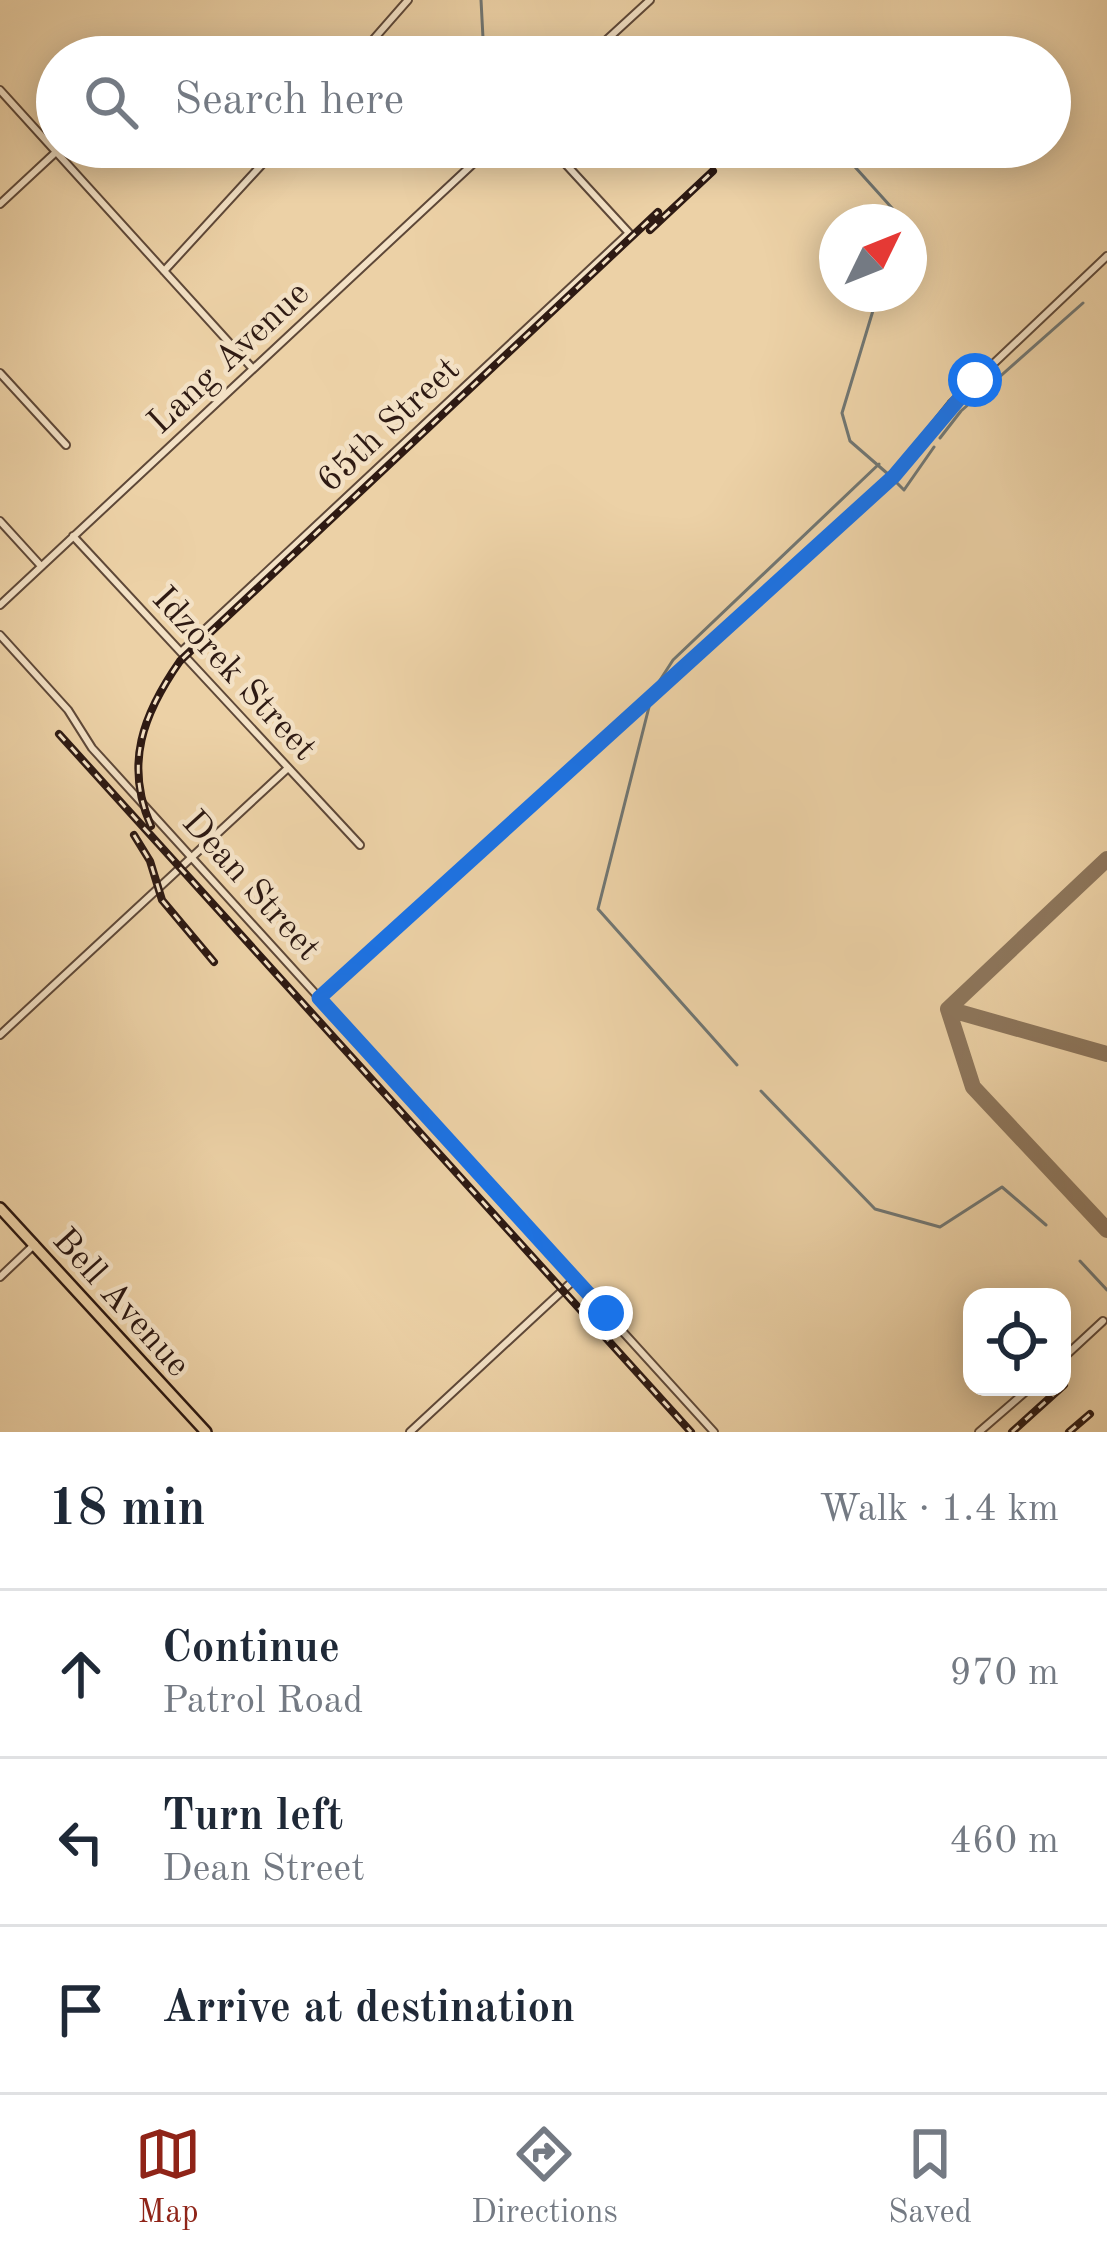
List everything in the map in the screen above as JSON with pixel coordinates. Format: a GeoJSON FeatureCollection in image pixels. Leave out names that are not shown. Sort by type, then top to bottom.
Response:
{"type":"FeatureCollection","features":[{"type":"Feature","properties":{"kind":"main road","name":"Bell Avenue"},"geometry":{"type":"LineString","coordinates":[[0,1208],[206,1432]]}},
{"type":"Feature","properties":{"kind":"street"},"geometry":{"type":"LineString","coordinates":[[376,36],[408,0]]}},
{"type":"Feature","properties":{"kind":"street"},"geometry":{"type":"LineString","coordinates":[[611,36],[650,0]]}},
{"type":"Feature","properties":{"kind":"street"},"geometry":{"type":"LineString","coordinates":[[0,90],[36,130]]}},
{"type":"Feature","properties":{"kind":"street"},"geometry":{"type":"LineString","coordinates":[[0,204],[39,168]]}},
{"type":"Feature","properties":{"kind":"street"},"geometry":{"type":"LineString","coordinates":[[71,168],[253,369]]}},
{"type":"Feature","properties":{"kind":"street"},"geometry":{"type":"LineString","coordinates":[[164,271],[259,168]]}},
{"type":"Feature","properties":{"kind":"street","name":"Lang Avenue"},"geometry":{"type":"LineString","coordinates":[[0,605],[468,168]]}},
{"type":"Feature","properties":{"kind":"street","name":"65th Street"},"geometry":{"type":"LineString","coordinates":[[181,652],[629,233],[569,168]]}},
{"type":"Feature","properties":{"kind":"street"},"geometry":{"type":"LineString","coordinates":[[319,998],[894,476],[951,404],[1107,256]]}},
{"type":"Feature","properties":{"kind":"street"},"geometry":{"type":"LineString","coordinates":[[0,373],[66,445]]}},
{"type":"Feature","properties":{"kind":"street"},"geometry":{"type":"LineString","coordinates":[[0,521],[41,566]]}},
{"type":"Feature","properties":{"kind":"street","name":"Idzorek Street"},"geometry":{"type":"LineString","coordinates":[[73,536],[360,845]]}},
{"type":"Feature","properties":{"kind":"street","name":"Dean Street"},"geometry":{"type":"LineString","coordinates":[[0,635],[191,857],[714,1432]]}},
{"type":"Feature","properties":{"kind":"street"},"geometry":{"type":"LineString","coordinates":[[0,1035],[288,767]]}},
{"type":"Feature","properties":{"kind":"street"},"geometry":{"type":"LineString","coordinates":[[0,1277],[35,1244]]}},
{"type":"Feature","properties":{"kind":"street"},"geometry":{"type":"LineString","coordinates":[[410,1432],[575,1279]]}},
{"type":"Feature","properties":{"kind":"street"},"geometry":{"type":"LineString","coordinates":[[1071,1351],[1103,1322]]}},
{"type":"Feature","properties":{"kind":"street"},"geometry":{"type":"LineString","coordinates":[[979,1432],[1020,1396]]}},
{"type":"Feature","properties":{"kind":"waterway"},"geometry":{"type":"LineString","coordinates":[[481,0],[483,36]]}},
{"type":"Feature","properties":{"kind":"waterway"},"geometry":{"type":"LineString","coordinates":[[856,168],[888,204]]}},
{"type":"Feature","properties":{"kind":"waterway"},"geometry":{"type":"LineString","coordinates":[[940,438],[961,411],[1083,303]]}},
{"type":"Feature","properties":{"kind":"waterway"},"geometry":{"type":"LineString","coordinates":[[873,312],[842,413],[850,441],[888,474]]}},
{"type":"Feature","properties":{"kind":"waterway"},"geometry":{"type":"LineString","coordinates":[[895,481],[904,490],[934,447]]}},
{"type":"Feature","properties":{"kind":"waterway"},"geometry":{"type":"LineString","coordinates":[[653,691],[673,660],[879,464]]}},
{"type":"Feature","properties":{"kind":"waterway"},"geometry":{"type":"LineString","coordinates":[[649,707],[598,909],[737,1065]]}},
{"type":"Feature","properties":{"kind":"waterway"},"geometry":{"type":"LineString","coordinates":[[761,1091],[875,1209],[940,1227],[1002,1187],[1046,1225]]}},
{"type":"Feature","properties":{"kind":"waterway"},"geometry":{"type":"LineString","coordinates":[[1080,1261],[1107,1290]]}},
{"type":"Feature","properties":{"kind":"taxiway"},"geometry":{"type":"LineString","coordinates":[[948,1009],[1107,859]]}},
{"type":"Feature","properties":{"kind":"taxiway"},"geometry":{"type":"LineString","coordinates":[[948,1009],[973,1087],[1107,1230]]}},
{"type":"Feature","properties":{"kind":"taxiway"},"geometry":{"type":"LineString","coordinates":[[948,1009],[1107,1054]]}},
{"type":"Feature","properties":{"kind":"railway"},"geometry":{"type":"LineString","coordinates":[[650,230],[713,171]]}},
{"type":"Feature","properties":{"kind":"railway"},"geometry":{"type":"LineString","coordinates":[[151,826],[139,782],[142,740],[156,700],[180,661],[658,212]]}},
{"type":"Feature","properties":{"kind":"railway"},"geometry":{"type":"LineString","coordinates":[[59,734],[691,1432]]}},
{"type":"Feature","properties":{"kind":"railway"},"geometry":{"type":"LineString","coordinates":[[134,835],[150,861],[162,900],[214,962]]}},
{"type":"Feature","properties":{"kind":"railway"},"geometry":{"type":"LineString","coordinates":[[1012,1432],[1052,1396]]}},
{"type":"Feature","properties":{"kind":"railway"},"geometry":{"type":"LineString","coordinates":[[1069,1432],[1090,1414]]}},
{"type":"Feature","properties":{"kind":"route"},"geometry":{"type":"LineString","coordinates":[[606,1313],[319,998],[894,476],[975,380]]}}]}
